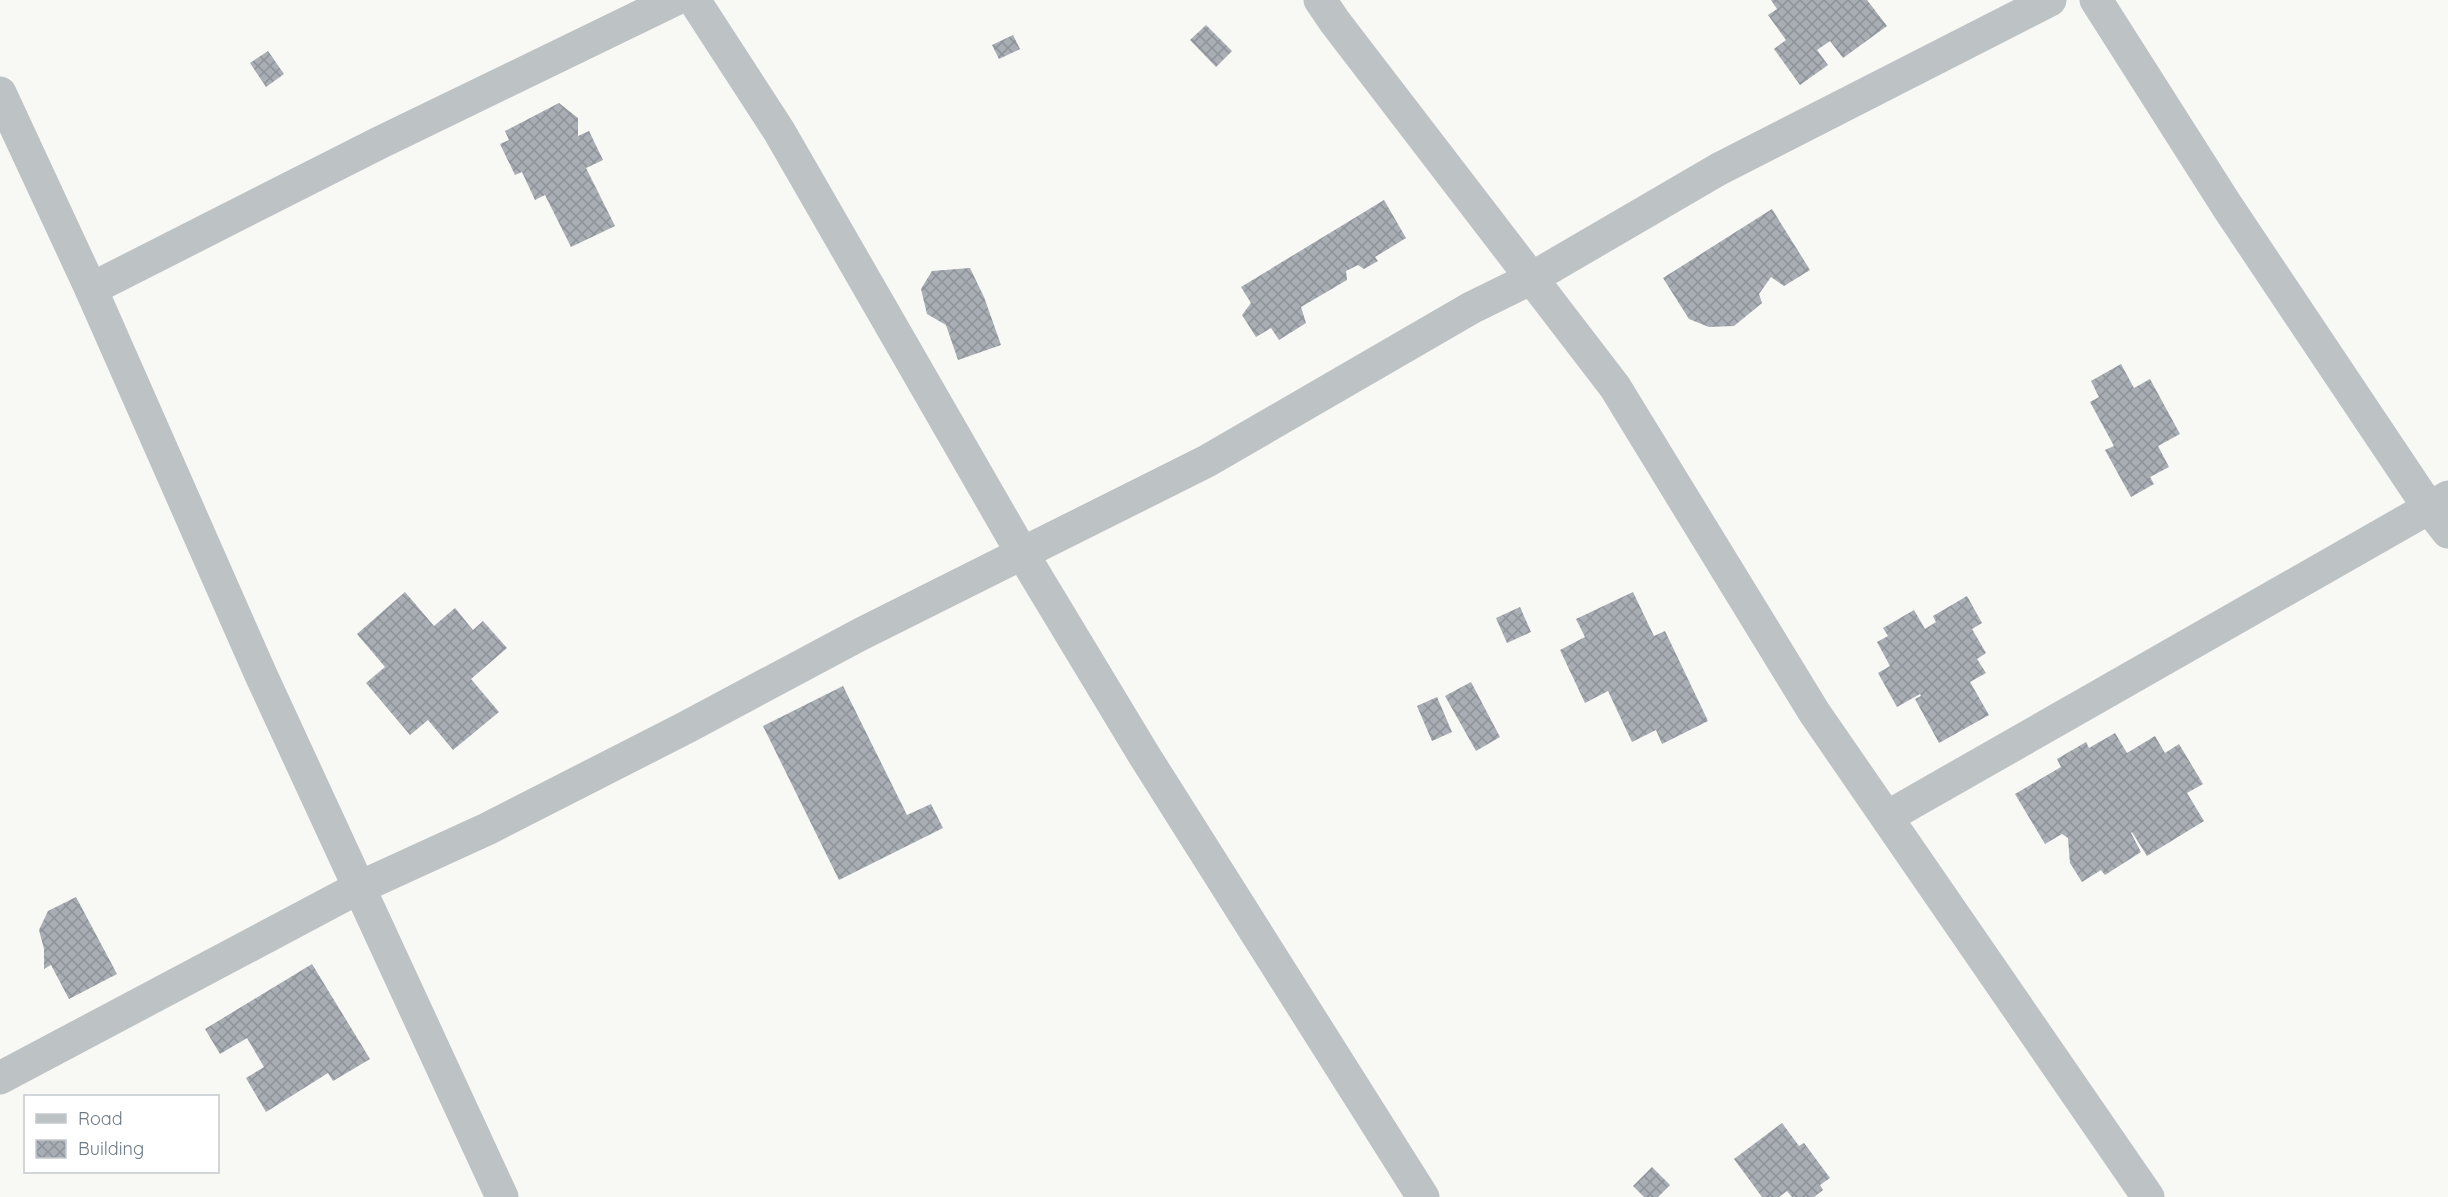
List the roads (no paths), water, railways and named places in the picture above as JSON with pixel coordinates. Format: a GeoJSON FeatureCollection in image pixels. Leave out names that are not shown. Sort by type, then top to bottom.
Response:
{"type":"FeatureCollection","features":[{"type":"Feature","properties":{"kind":"street"},"geometry":{"type":"LineString","coordinates":[[91,289],[379,143],[674,0]]}},
{"type":"Feature","properties":{"kind":"street"},"geometry":{"type":"LineString","coordinates":[[694,0],[778,131],[1022,553],[1266,951],[1422,1197]]}},
{"type":"Feature","properties":{"kind":"street"},"geometry":{"type":"LineString","coordinates":[[1320,0],[1342,32],[1615,387],[1814,711],[2148,1197]]}},
{"type":"Feature","properties":{"kind":"street"},"geometry":{"type":"LineString","coordinates":[[0,1078],[358,888],[487,829],[1022,553],[1207,461],[1472,308],[1532,278],[1719,169],[2050,0]]}},
{"type":"Feature","properties":{"kind":"street"},"geometry":{"type":"LineString","coordinates":[[1887,817],[2442,512],[2227,206],[2096,0]]}},
{"type":"Feature","properties":{"kind":"street"},"geometry":{"type":"LineString","coordinates":[[0,93],[91,289],[358,888],[502,1197]]}}]}
